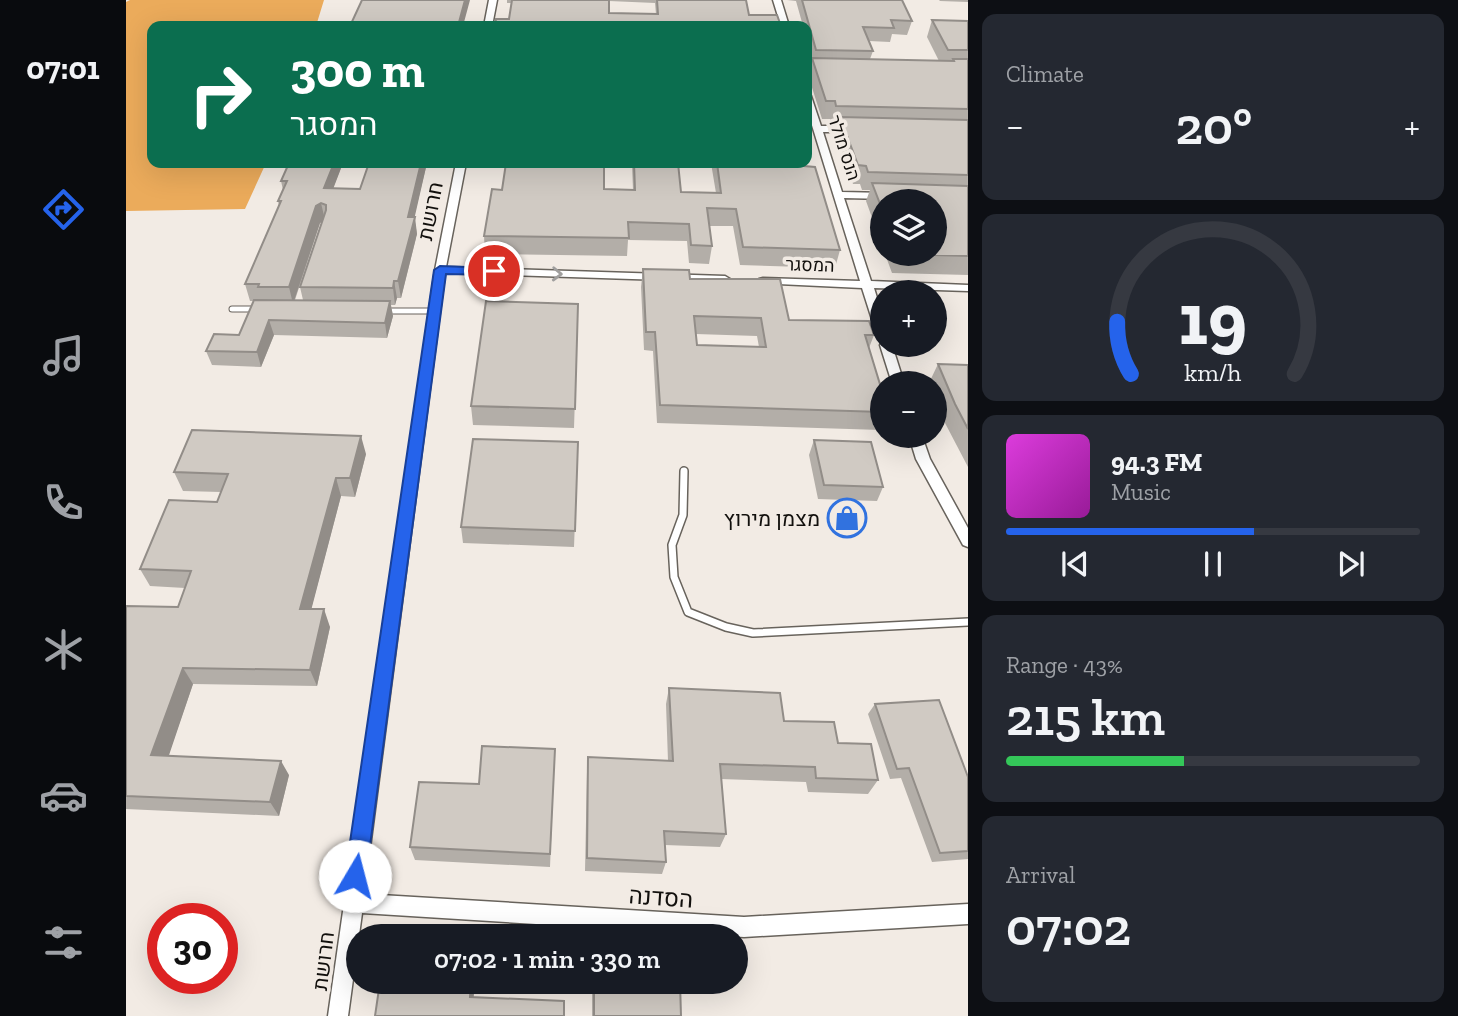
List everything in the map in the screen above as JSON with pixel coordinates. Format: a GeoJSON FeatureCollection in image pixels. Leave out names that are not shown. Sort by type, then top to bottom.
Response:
{"type":"FeatureCollection","features":[{"type":"Feature","properties":{"kind":"street"},"geometry":{"type":"LineString","coordinates":[[489,21],[493,0]]}},
{"type":"Feature","properties":{"kind":"street"},"geometry":{"type":"LineString","coordinates":[[777,0],[783,21]]}},
{"type":"Feature","properties":{"kind":"street","name":"הנס מולר"},"geometry":{"type":"LineString","coordinates":[[812,112],[870,294]]}},
{"type":"Feature","properties":{"kind":"street"},"geometry":{"type":"LineString","coordinates":[[817,129],[872,130]]}},
{"type":"Feature","properties":{"kind":"street","name":"חרושת"},"geometry":{"type":"LineString","coordinates":[[338,1016],[440,270],[460,168]]}},
{"type":"Feature","properties":{"kind":"street"},"geometry":{"type":"LineString","coordinates":[[838,195],[870,196]]}},
{"type":"Feature","properties":{"kind":"street"},"geometry":{"type":"LineString","coordinates":[[440,270],[743,280]]}},
{"type":"Feature","properties":{"kind":"street","name":"המסגר"},"geometry":{"type":"LineString","coordinates":[[757,281],[968,288]]}},
{"type":"Feature","properties":{"kind":"street"},"geometry":{"type":"LineString","coordinates":[[919,448],[968,541]]}},
{"type":"Feature","properties":{"kind":"street","name":"הסדנה"},"geometry":{"type":"LineString","coordinates":[[352,902],[744,927],[968,914]]}},
{"type":"Feature","properties":{"kind":"lane"},"geometry":{"type":"LineString","coordinates":[[232,309],[271,309]]}},
{"type":"Feature","properties":{"kind":"lane"},"geometry":{"type":"LineString","coordinates":[[380,311],[434,312]]}},
{"type":"Feature","properties":{"kind":"lane"},"geometry":{"type":"LineString","coordinates":[[684,471],[683,514],[672,545],[674,577],[688,612],[726,627],[753,633],[968,622]]}},
{"type":"Feature","properties":{"kind":"shaded area"},"geometry":{"type":"Polygon","coordinates":[[[324,0],[318,21],[147,21],[147,168],[264,168],[245,209],[126,211],[126,2],[324,0]]]}},
{"type":"Feature","properties":{"kind":"building"},"geometry":{"type":"Polygon","coordinates":[[[362,0],[465,0],[459,21],[352,21],[362,0]]]}},
{"type":"Feature","properties":{"kind":"building"},"geometry":{"type":"Polygon","coordinates":[[[512,0],[609,0],[609,13],[658,14],[657,0],[746,0],[749,15],[777,15],[779,21],[496,21],[509,19],[512,0]]]}},
{"type":"Feature","properties":{"kind":"building"},"geometry":{"type":"Polygon","coordinates":[[[802,0],[902,0],[912,21],[891,20],[894,28],[863,27],[873,51],[816,50],[812,21],[808,21],[802,0]]]}},
{"type":"Feature","properties":{"kind":"building"},"geometry":{"type":"Polygon","coordinates":[[[932,20],[968,21],[968,50],[948,50],[932,20]]]}},
{"type":"Feature","properties":{"kind":"building"},"geometry":{"type":"Polygon","coordinates":[[[812,58],[968,59],[968,109],[836,106],[835,101],[826,101],[812,58]]]}},
{"type":"Feature","properties":{"kind":"building"},"geometry":{"type":"Polygon","coordinates":[[[840,117],[968,120],[968,175],[868,172],[866,166],[858,165],[840,117]]]}},
{"type":"Feature","properties":{"kind":"building"},"geometry":{"type":"Polygon","coordinates":[[[815,167],[840,250],[743,247],[736,209],[707,208],[712,246],[691,245],[689,224],[628,222],[629,238],[484,236],[492,189],[502,190],[505,168],[604,168],[604,189],[635,190],[634,168],[679,168],[681,192],[721,193],[718,168],[815,167]]]}},
{"type":"Feature","properties":{"kind":"building"},"geometry":{"type":"Polygon","coordinates":[[[287,168],[332,168],[324,188],[360,189],[367,168],[420,168],[408,217],[415,217],[398,281],[394,281],[393,288],[300,287],[326,210],[326,205],[321,203],[316,206],[289,287],[258,287],[259,284],[245,284],[281,201],[278,201],[287,181],[281,181],[287,168]]]}},
{"type":"Feature","properties":{"kind":"building"},"geometry":{"type":"Polygon","coordinates":[[[872,183],[968,186],[968,256],[947,255],[947,189],[874,189],[872,183]]]}},
{"type":"Feature","properties":{"kind":"building"},"geometry":{"type":"Polygon","coordinates":[[[643,269],[689,270],[690,279],[780,279],[789,320],[869,321],[870,335],[865,335],[876,371],[870,371],[870,412],[660,405],[655,332],[646,332],[643,269]],[[694,316],[697,345],[766,347],[761,318],[694,316]]]}},
{"type":"Feature","properties":{"kind":"building"},"geometry":{"type":"Polygon","coordinates":[[[254,300],[390,301],[385,323],[269,320],[257,352],[206,351],[214,334],[239,335],[254,300]]]}},
{"type":"Feature","properties":{"kind":"building"},"geometry":{"type":"Polygon","coordinates":[[[486,301],[578,304],[575,409],[471,406],[486,301]]]}},
{"type":"Feature","properties":{"kind":"building"},"geometry":{"type":"Polygon","coordinates":[[[938,364],[968,365],[968,429],[947,385],[947,371],[941,371],[938,364]]]}},
{"type":"Feature","properties":{"kind":"building"},"geometry":{"type":"Polygon","coordinates":[[[192,430],[361,436],[350,478],[336,478],[300,609],[324,609],[310,670],[183,668],[151,755],[281,761],[270,802],[126,796],[126,606],[178,607],[191,571],[140,569],[169,500],[217,502],[228,474],[174,472],[192,430]]]}},
{"type":"Feature","properties":{"kind":"building"},"geometry":{"type":"Polygon","coordinates":[[[473,439],[578,442],[575,531],[461,527],[473,439]]]}},
{"type":"Feature","properties":{"kind":"building"},"geometry":{"type":"Polygon","coordinates":[[[814,440],[870,442],[883,487],[824,485],[814,440]]]}},
{"type":"Feature","properties":{"kind":"building"},"geometry":{"type":"Polygon","coordinates":[[[669,688],[780,693],[784,721],[834,722],[838,743],[871,744],[878,780],[816,778],[815,767],[720,764],[726,834],[664,831],[666,862],[587,858],[588,757],[673,761],[669,688]]]}},
{"type":"Feature","properties":{"kind":"building"},"geometry":{"type":"Polygon","coordinates":[[[939,700],[968,777],[968,851],[940,853],[909,768],[897,769],[875,704],[939,700]]]}},
{"type":"Feature","properties":{"kind":"building"},"geometry":{"type":"Polygon","coordinates":[[[482,746],[555,749],[550,854],[410,847],[419,782],[479,784],[482,746]]]}},
{"type":"Feature","properties":{"kind":"building"},"geometry":{"type":"Polygon","coordinates":[[[378,994],[470,994],[470,997],[564,1001],[564,1016],[375,1016],[378,994]]]}},
{"type":"Feature","properties":{"kind":"building"},"geometry":{"type":"Polygon","coordinates":[[[594,994],[680,994],[681,1016],[594,1016],[594,994]]]}},
{"type":"Feature","properties":{"kind":"place","name":"מצמן מירוץ"},"geometry":{"type":"Point","coordinates":[847,518]}},
{"type":"Feature","properties":{"kind":"route"},"geometry":{"type":"LineString","coordinates":[[355,876],[440,270],[494,271]]}}]}
